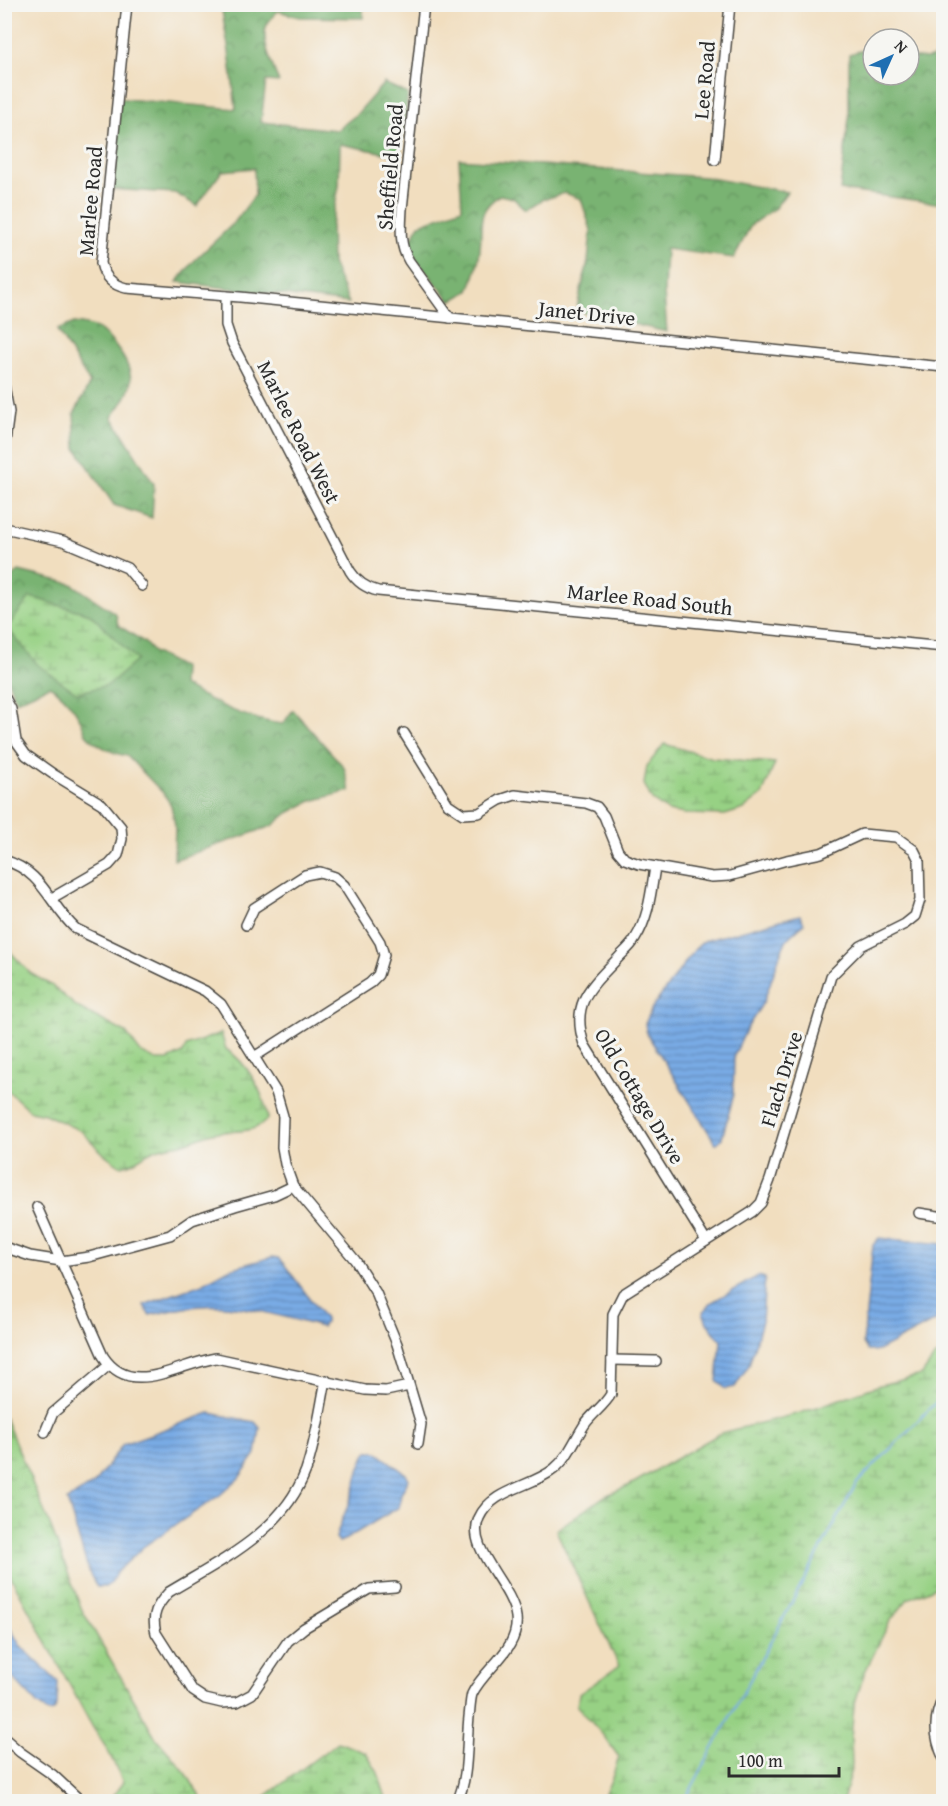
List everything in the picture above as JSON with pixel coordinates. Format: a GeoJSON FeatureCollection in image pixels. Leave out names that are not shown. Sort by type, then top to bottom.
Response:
{"type":"FeatureCollection","features":[{"type":"Feature","properties":{"kind":"street","name":"Marlee Road"},"geometry":{"type":"LineString","coordinates":[[127,4],[101,262],[103,270],[109,280],[122,288],[226,296]]}},
{"type":"Feature","properties":{"kind":"street","name":"Sheffield Road"},"geometry":{"type":"LineString","coordinates":[[424,4],[401,237],[405,254],[450,318]]}},
{"type":"Feature","properties":{"kind":"street","name":"Lee Road"},"geometry":{"type":"LineString","coordinates":[[715,160],[730,4]]}},
{"type":"Feature","properties":{"kind":"street","name":"Janet Drive"},"geometry":{"type":"LineString","coordinates":[[226,296],[944,367]]}},
{"type":"Feature","properties":{"kind":"street","name":"Marlee Road West"},"geometry":{"type":"LineString","coordinates":[[226,296],[224,315],[228,334],[356,580]]}},
{"type":"Feature","properties":{"kind":"street"},"geometry":{"type":"LineString","coordinates":[[4,385],[9,412],[4,449]]}},
{"type":"Feature","properties":{"kind":"street"},"geometry":{"type":"LineString","coordinates":[[4,528],[63,541],[127,568],[142,586]]}},
{"type":"Feature","properties":{"kind":"street","name":"Marlee Road South"},"geometry":{"type":"LineString","coordinates":[[356,580],[363,586],[378,591],[944,647]]}},
{"type":"Feature","properties":{"kind":"street"},"geometry":{"type":"LineString","coordinates":[[4,696],[11,709],[16,741],[26,755],[102,804],[121,827],[122,839],[118,855],[109,865],[52,898]]}},
{"type":"Feature","properties":{"kind":"street","name":"Flach Drive"},"geometry":{"type":"LineString","coordinates":[[404,733],[448,804],[463,814],[479,813],[500,800],[515,795],[586,803],[597,807],[604,816],[618,851],[625,859],[655,867],[712,878],[730,876],[820,853],[862,834],[896,837],[914,850],[919,860],[920,900],[915,916],[905,924],[861,946],[831,976],[770,1180],[761,1203],[752,1212],[623,1294],[613,1314],[611,1394],[606,1404],[586,1423],[561,1462],[552,1470],[494,1500],[480,1516],[476,1527],[477,1541],[509,1596],[516,1618],[513,1636],[504,1655],[480,1681],[472,1696],[464,1777],[457,1802]]}},
{"type":"Feature","properties":{"kind":"street"},"geometry":{"type":"LineString","coordinates":[[4,860],[26,871],[43,885],[64,918],[76,929],[205,990],[221,1004],[276,1092],[283,1116],[282,1147],[285,1164],[293,1186],[356,1260],[376,1293],[397,1344],[421,1424],[418,1444]]}},
{"type":"Feature","properties":{"kind":"street","name":"Old Cottage Drive"},"geometry":{"type":"LineString","coordinates":[[655,867],[647,914],[635,940],[584,999],[579,1016],[579,1028],[584,1044],[706,1241]]}},
{"type":"Feature","properties":{"kind":"street"},"geometry":{"type":"LineString","coordinates":[[246,925],[254,908],[305,875],[320,872],[335,877],[344,885],[380,942],[384,955],[378,975],[370,983],[254,1057]]}},
{"type":"Feature","properties":{"kind":"street"},"geometry":{"type":"LineString","coordinates":[[4,1247],[30,1256],[61,1261],[98,1255],[170,1235],[192,1220],[274,1195],[293,1186]]}},
{"type":"Feature","properties":{"kind":"street"},"geometry":{"type":"LineString","coordinates":[[38,1207],[103,1356],[109,1365],[127,1377],[141,1378],[199,1360],[216,1358],[365,1390],[386,1391],[409,1386]]}},
{"type":"Feature","properties":{"kind":"street"},"geometry":{"type":"LineString","coordinates":[[919,1213],[944,1217]]}},
{"type":"Feature","properties":{"kind":"street"},"geometry":{"type":"LineString","coordinates":[[612,1360],[656,1361]]}},
{"type":"Feature","properties":{"kind":"street"},"geometry":{"type":"LineString","coordinates":[[45,1432],[54,1413],[109,1365]]}},
{"type":"Feature","properties":{"kind":"street"},"geometry":{"type":"LineString","coordinates":[[326,1380],[306,1470],[289,1503],[273,1523],[246,1545],[170,1592],[159,1603],[154,1613],[153,1623],[156,1633],[193,1691],[205,1700],[222,1703],[237,1702],[252,1694],[288,1641],[304,1628],[369,1588],[395,1587]]}},
{"type":"Feature","properties":{"kind":"street"},"geometry":{"type":"LineString","coordinates":[[944,1697],[937,1710],[935,1732],[944,1759]]}},
{"type":"Feature","properties":{"kind":"street"},"geometry":{"type":"LineString","coordinates":[[4,1738],[53,1775],[82,1802]]}},
{"type":"Feature","properties":{"kind":"green space"},"geometry":{"type":"Polygon","coordinates":[[[221,5],[363,5],[363,18],[299,17],[278,11],[268,23],[265,37],[269,57],[279,82],[266,81],[261,122],[337,130],[357,114],[384,83],[408,94],[400,156],[340,144],[339,186],[331,226],[332,263],[349,303],[177,282],[195,260],[234,223],[255,195],[254,168],[222,171],[197,206],[175,193],[109,189],[115,98],[236,109],[221,5]]]}},
{"type":"Feature","properties":{"kind":"green space"},"geometry":{"type":"Polygon","coordinates":[[[861,51],[861,87],[921,87],[921,58],[943,55],[943,204],[840,190],[849,118],[849,54],[861,51]]]}},
{"type":"Feature","properties":{"kind":"green space"},"geometry":{"type":"Polygon","coordinates":[[[459,159],[705,177],[787,192],[775,208],[751,225],[734,258],[666,249],[664,292],[667,332],[576,311],[588,262],[591,230],[581,199],[565,193],[542,200],[526,210],[513,198],[500,195],[492,201],[483,213],[479,260],[469,291],[451,301],[406,248],[420,224],[462,208],[459,159]]]}},
{"type":"Feature","properties":{"kind":"green space"},"geometry":{"type":"Polygon","coordinates":[[[74,323],[89,325],[103,332],[128,366],[129,391],[112,417],[154,484],[152,518],[114,505],[76,448],[74,414],[90,383],[57,330],[74,323]]]}},
{"type":"Feature","properties":{"kind":"green space"},"geometry":{"type":"Polygon","coordinates":[[[19,571],[72,584],[116,614],[118,625],[144,642],[153,652],[183,668],[182,685],[207,698],[231,710],[283,724],[293,710],[344,767],[350,791],[311,801],[288,813],[272,826],[174,860],[175,825],[171,805],[164,794],[127,756],[94,742],[86,734],[72,706],[59,692],[49,686],[16,701],[5,674],[4,584],[19,571]]]}},
{"type":"Feature","properties":{"kind":"green space"},"geometry":{"type":"Polygon","coordinates":[[[30,597],[90,614],[137,660],[108,685],[77,693],[38,665],[7,628],[30,597]]]}},
{"type":"Feature","properties":{"kind":"green space"},"geometry":{"type":"Polygon","coordinates":[[[664,744],[713,758],[775,763],[762,795],[744,809],[725,815],[684,814],[668,811],[652,800],[644,784],[647,766],[664,744]]]}},
{"type":"Feature","properties":{"kind":"green space"},"geometry":{"type":"Polygon","coordinates":[[[4,945],[30,973],[51,985],[77,1007],[126,1033],[140,1052],[156,1060],[168,1060],[183,1053],[186,1046],[221,1033],[226,1049],[241,1062],[254,1079],[268,1118],[263,1124],[250,1130],[212,1133],[181,1144],[157,1149],[121,1166],[104,1154],[81,1131],[45,1114],[30,1111],[5,1088],[4,945]]]}},
{"type":"Feature","properties":{"kind":"green space"},"geometry":{"type":"Polygon","coordinates":[[[943,1353],[943,1584],[908,1599],[890,1621],[864,1674],[854,1706],[851,1738],[852,1765],[843,1801],[599,1801],[602,1800],[612,1778],[619,1757],[577,1706],[579,1694],[619,1666],[556,1530],[605,1496],[630,1485],[721,1433],[800,1413],[880,1385],[922,1375],[934,1357],[943,1353]]]}},
{"type":"Feature","properties":{"kind":"green space"},"geometry":{"type":"Polygon","coordinates":[[[5,1418],[50,1525],[82,1610],[156,1738],[186,1773],[203,1801],[110,1800],[123,1782],[5,1566],[5,1418]]]}},
{"type":"Feature","properties":{"kind":"green space"},"geometry":{"type":"Polygon","coordinates":[[[338,1742],[366,1753],[378,1773],[386,1798],[378,1802],[259,1801],[338,1742]]]}},
{"type":"Feature","properties":{"kind":"water"},"geometry":{"type":"Polygon","coordinates":[[[800,915],[804,923],[787,939],[764,1001],[747,1028],[734,1056],[733,1098],[722,1138],[716,1144],[647,1034],[645,1024],[652,1008],[695,949],[704,941],[800,915]]]}},
{"type":"Feature","properties":{"kind":"water"},"geometry":{"type":"Polygon","coordinates":[[[879,1238],[943,1244],[943,1317],[878,1351],[868,1351],[863,1343],[873,1245],[879,1238]]]}},
{"type":"Feature","properties":{"kind":"water"},"geometry":{"type":"Polygon","coordinates":[[[272,1257],[278,1258],[284,1264],[325,1319],[322,1327],[231,1307],[182,1308],[149,1315],[144,1305],[202,1284],[229,1269],[272,1257]]]}},
{"type":"Feature","properties":{"kind":"water"},"geometry":{"type":"Polygon","coordinates":[[[758,1276],[765,1278],[762,1321],[749,1365],[735,1387],[725,1389],[717,1381],[721,1341],[707,1323],[703,1312],[710,1303],[758,1276]]]}},
{"type":"Feature","properties":{"kind":"water"},"geometry":{"type":"Polygon","coordinates":[[[210,1413],[255,1422],[260,1428],[256,1454],[239,1478],[220,1495],[143,1547],[116,1573],[111,1583],[105,1587],[97,1587],[89,1572],[67,1500],[94,1484],[123,1444],[210,1413]]]}},
{"type":"Feature","properties":{"kind":"water"},"geometry":{"type":"Polygon","coordinates":[[[368,1451],[375,1451],[406,1474],[409,1479],[401,1494],[399,1507],[339,1542],[336,1538],[368,1451]]]}},
{"type":"Feature","properties":{"kind":"water"},"geometry":{"type":"Polygon","coordinates":[[[4,1617],[20,1645],[58,1682],[57,1706],[54,1711],[48,1712],[37,1704],[5,1670],[4,1617]]]}},
{"type":"Feature","properties":{"kind":"waterway"},"geometry":{"type":"LineString","coordinates":[[684,1802],[856,1484],[944,1394]]}}]}
